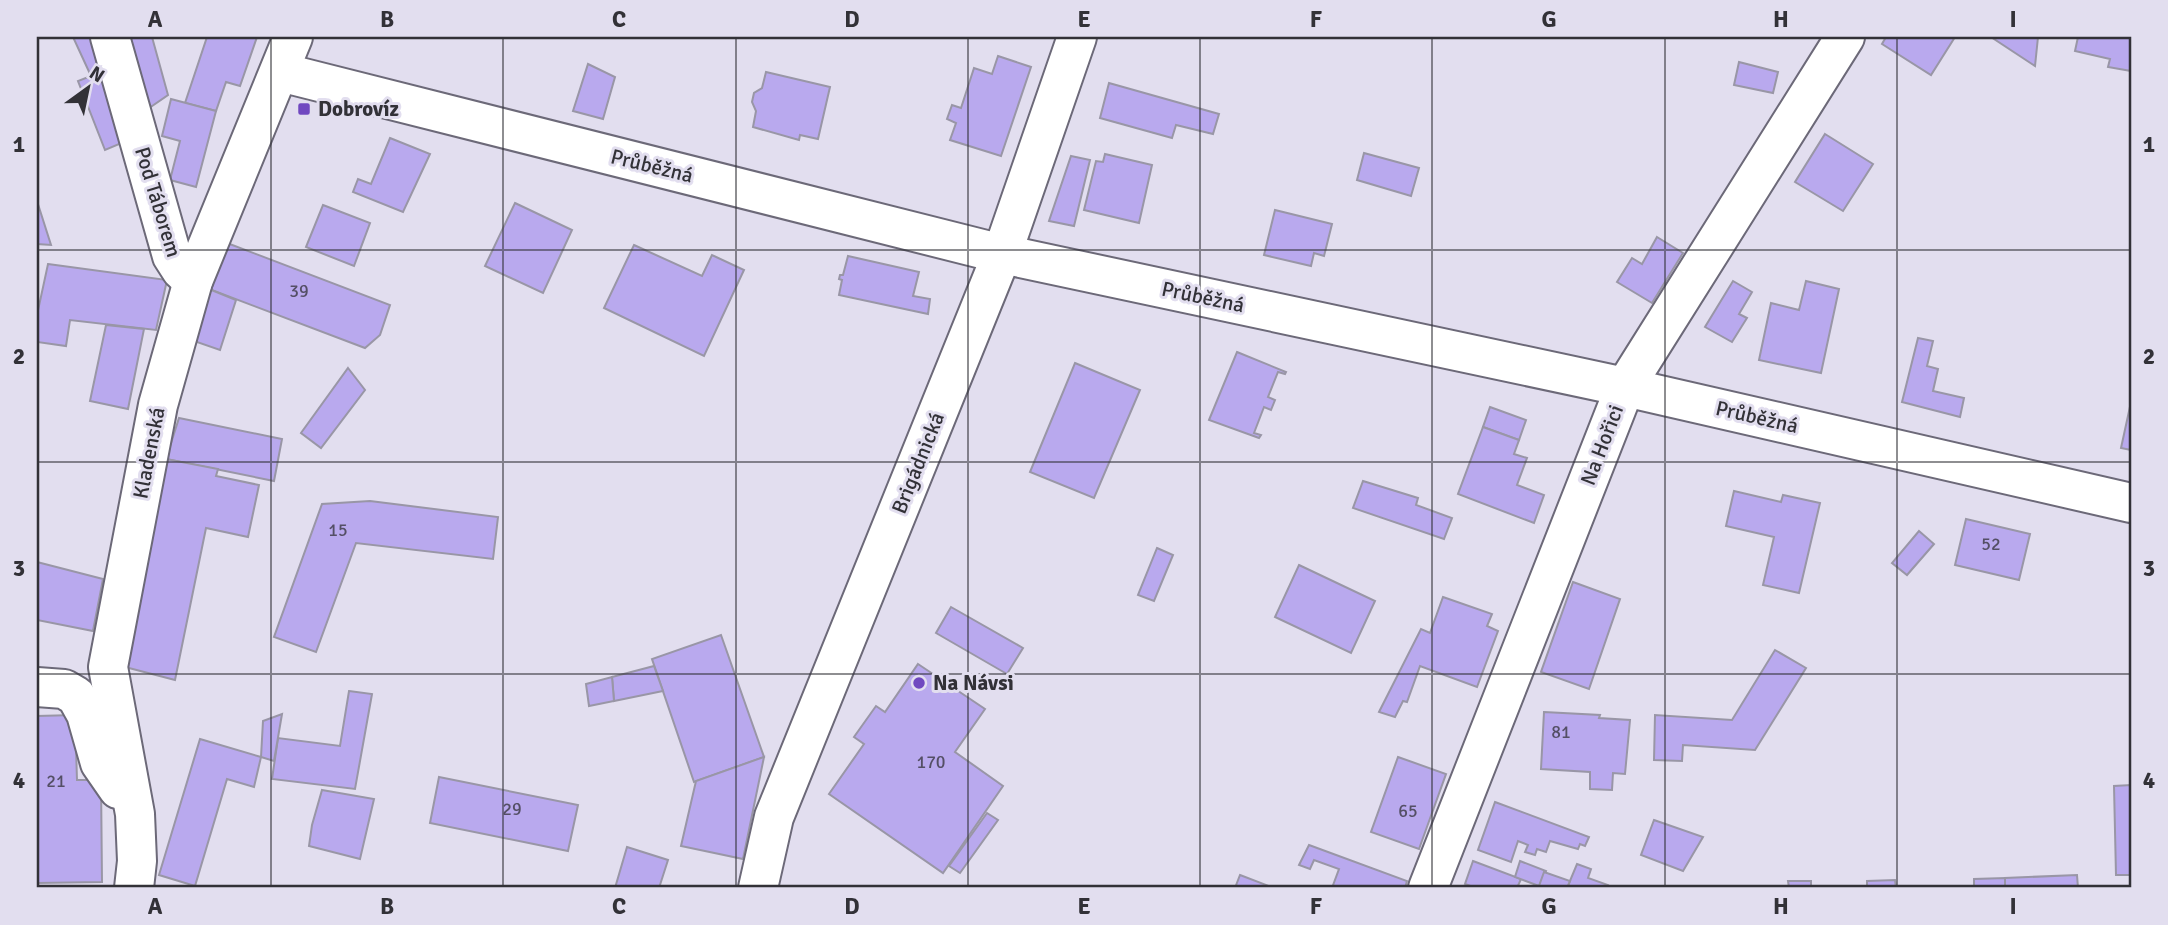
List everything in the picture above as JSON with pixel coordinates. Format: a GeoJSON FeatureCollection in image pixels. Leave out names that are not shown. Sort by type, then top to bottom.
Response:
{"type":"FeatureCollection","features":[{"type":"Feature","properties":{"kind":"street","name":"Pod Táborem"},"geometry":{"type":"LineString","coordinates":[[110,37],[172,256],[180,270],[193,281]]}},
{"type":"Feature","properties":{"kind":"street","name":"Kladenská"},"geometry":{"type":"LineString","coordinates":[[134,888],[137,861],[135,814],[108,667],[158,405],[193,281],[293,37]]}},
{"type":"Feature","properties":{"kind":"street","name":"Brigádnická"},"geometry":{"type":"LineString","coordinates":[[758,888],[774,817],[1002,254],[1077,37]]}},
{"type":"Feature","properties":{"kind":"street","name":"Na Hořici"},"geometry":{"type":"LineString","coordinates":[[1429,888],[1625,387],[1844,37]]}},
{"type":"Feature","properties":{"kind":"street","name":"Průběžná"},"geometry":{"type":"LineString","coordinates":[[280,72],[1002,254],[1625,387],[2131,503]]}},
{"type":"Feature","properties":{"kind":"street"},"geometry":{"type":"LineString","coordinates":[[37,687],[64,689],[76,696],[86,714],[100,763],[135,814]]}},
{"type":"Feature","properties":{"kind":"building"},"geometry":{"type":"Polygon","coordinates":[[[73,37],[105,37],[136,137],[105,150],[78,81],[91,76],[73,37]]]}},
{"type":"Feature","properties":{"kind":"building"},"geometry":{"type":"Polygon","coordinates":[[[119,37],[152,37],[168,95],[142,113],[119,37]]]}},
{"type":"Feature","properties":{"kind":"building"},"geometry":{"type":"Polygon","coordinates":[[[207,37],[257,37],[240,86],[226,82],[216,111],[185,103],[207,37]]]}},
{"type":"Feature","properties":{"kind":"building"},"geometry":{"type":"Polygon","coordinates":[[[1886,37],[1955,37],[1931,75],[1882,44],[1886,37]]]}},
{"type":"Feature","properties":{"kind":"building"},"geometry":{"type":"Polygon","coordinates":[[[1991,37],[2038,37],[2035,66],[1991,37]]]}},
{"type":"Feature","properties":{"kind":"building"},"geometry":{"type":"Polygon","coordinates":[[[2078,37],[2131,37],[2131,71],[2108,67],[2110,59],[2075,51],[2078,37]]]}},
{"type":"Feature","properties":{"kind":"building"},"geometry":{"type":"Polygon","coordinates":[[[998,56],[1031,67],[1001,156],[950,140],[956,123],[947,119],[952,105],[961,108],[974,68],[992,74],[998,56]]]}},
{"type":"Feature","properties":{"kind":"building"},"geometry":{"type":"Polygon","coordinates":[[[1739,62],[1778,72],[1773,93],[1734,85],[1739,62]]]}},
{"type":"Feature","properties":{"kind":"building"},"geometry":{"type":"Polygon","coordinates":[[[588,64],[615,77],[603,119],[573,111],[588,64]]]}},
{"type":"Feature","properties":{"kind":"building"},"geometry":{"type":"Polygon","coordinates":[[[766,72],[830,87],[818,139],[800,135],[799,140],[753,127],[756,111],[752,102],[754,93],[762,88],[766,72]]]}},
{"type":"Feature","properties":{"kind":"building"},"geometry":{"type":"Polygon","coordinates":[[[1109,83],[1219,114],[1213,134],[1176,125],[1172,138],[1100,118],[1109,83]]]}},
{"type":"Feature","properties":{"kind":"building"},"geometry":{"type":"Polygon","coordinates":[[[171,99],[216,111],[196,187],[170,180],[180,141],[162,136],[171,99]]]}},
{"type":"Feature","properties":{"kind":"building"},"geometry":{"type":"Polygon","coordinates":[[[1825,134],[1873,164],[1843,211],[1795,182],[1825,134]]]}},
{"type":"Feature","properties":{"kind":"building"},"geometry":{"type":"Polygon","coordinates":[[[390,138],[430,154],[403,212],[353,192],[358,179],[371,184],[390,138]]]}},
{"type":"Feature","properties":{"kind":"building"},"geometry":{"type":"Polygon","coordinates":[[[1364,153],[1419,168],[1411,196],[1357,180],[1364,153]]]}},
{"type":"Feature","properties":{"kind":"building"},"geometry":{"type":"Polygon","coordinates":[[[1105,154],[1152,165],[1139,223],[1084,210],[1096,161],[1103,162],[1105,154]]]}},
{"type":"Feature","properties":{"kind":"building"},"geometry":{"type":"Polygon","coordinates":[[[1071,156],[1090,160],[1074,226],[1049,221],[1071,156]]]}},
{"type":"Feature","properties":{"kind":"building"},"geometry":{"type":"Polygon","coordinates":[[[37,201],[51,245],[37,244],[37,201]]]}},
{"type":"Feature","properties":{"kind":"building"},"geometry":{"type":"Polygon","coordinates":[[[515,203],[572,230],[543,293],[485,266],[515,203]]]}},
{"type":"Feature","properties":{"kind":"building"},"geometry":{"type":"Polygon","coordinates":[[[323,205],[370,223],[354,266],[306,247],[323,205]]]}},
{"type":"Feature","properties":{"kind":"building"},"geometry":{"type":"Polygon","coordinates":[[[1275,210],[1332,224],[1324,256],[1314,253],[1311,266],[1264,255],[1275,210]]]}},
{"type":"Feature","properties":{"kind":"building"},"geometry":{"type":"Polygon","coordinates":[[[1657,237],[1683,253],[1652,303],[1617,282],[1632,258],[1642,264],[1657,237]]]}},
{"type":"Feature","properties":{"kind":"building"},"geometry":{"type":"Polygon","coordinates":[[[227,243],[390,305],[380,335],[365,348],[209,289],[227,243]]]}},
{"type":"Feature","properties":{"kind":"building"},"geometry":{"type":"Polygon","coordinates":[[[634,245],[702,276],[712,255],[744,270],[704,356],[604,308],[634,245]]]}},
{"type":"Feature","properties":{"kind":"building"},"geometry":{"type":"Polygon","coordinates":[[[848,256],[919,272],[913,296],[930,299],[928,314],[839,295],[842,280],[839,279],[840,275],[843,275],[848,256]]]}},
{"type":"Feature","properties":{"kind":"building"},"geometry":{"type":"Polygon","coordinates":[[[48,264],[167,280],[156,330],[70,320],[66,346],[37,342],[37,315],[48,264]]]}},
{"type":"Feature","properties":{"kind":"building"},"geometry":{"type":"Polygon","coordinates":[[[1733,281],[1752,292],[1739,314],[1747,318],[1732,342],[1705,327],[1733,281]]]}},
{"type":"Feature","properties":{"kind":"building"},"geometry":{"type":"Polygon","coordinates":[[[1806,281],[1839,289],[1821,373],[1759,360],[1771,303],[1799,310],[1806,281]]]}},
{"type":"Feature","properties":{"kind":"building"},"geometry":{"type":"Polygon","coordinates":[[[209,289],[236,300],[220,350],[191,340],[209,289]]]}},
{"type":"Feature","properties":{"kind":"building"},"geometry":{"type":"Polygon","coordinates":[[[106,325],[144,329],[128,409],[90,401],[106,325]]]}},
{"type":"Feature","properties":{"kind":"building"},"geometry":{"type":"Polygon","coordinates":[[[1918,338],[1933,341],[1927,366],[1938,369],[1933,391],[1964,398],[1960,417],[1902,402],[1918,338]]]}},
{"type":"Feature","properties":{"kind":"building"},"geometry":{"type":"Polygon","coordinates":[[[1237,352],[1286,372],[1278,372],[1268,397],[1275,400],[1271,410],[1264,407],[1254,433],[1261,435],[1259,438],[1209,420],[1237,352]]]}},
{"type":"Feature","properties":{"kind":"building"},"geometry":{"type":"Polygon","coordinates":[[[1075,363],[1140,390],[1094,498],[1030,472],[1075,363]]]}},
{"type":"Feature","properties":{"kind":"building"},"geometry":{"type":"Polygon","coordinates":[[[348,368],[365,390],[321,448],[301,433],[348,368]]]}},
{"type":"Feature","properties":{"kind":"building"},"geometry":{"type":"Polygon","coordinates":[[[2131,402],[2131,450],[2121,448],[2131,402]]]}},
{"type":"Feature","properties":{"kind":"building"},"geometry":{"type":"Polygon","coordinates":[[[1490,407],[1526,420],[1519,440],[1483,427],[1490,407]]]}},
{"type":"Feature","properties":{"kind":"building"},"geometry":{"type":"Polygon","coordinates":[[[179,418],[282,439],[274,481],[166,459],[179,418]]]}},
{"type":"Feature","properties":{"kind":"building"},"geometry":{"type":"Polygon","coordinates":[[[1483,427],[1519,440],[1514,454],[1527,458],[1517,485],[1544,495],[1534,523],[1458,494],[1483,427]]]}},
{"type":"Feature","properties":{"kind":"building"},"geometry":{"type":"Polygon","coordinates":[[[166,459],[218,469],[216,476],[259,485],[248,537],[206,528],[175,680],[125,667],[166,459]]]}},
{"type":"Feature","properties":{"kind":"building"},"geometry":{"type":"Polygon","coordinates":[[[1363,481],[1418,498],[1416,505],[1452,518],[1444,539],[1353,508],[1363,481]]]}},
{"type":"Feature","properties":{"kind":"building"},"geometry":{"type":"Polygon","coordinates":[[[1734,491],[1781,502],[1783,495],[1820,503],[1799,593],[1763,585],[1774,537],[1726,526],[1734,491]]]}},
{"type":"Feature","properties":{"kind":"building"},"geometry":{"type":"Polygon","coordinates":[[[370,501],[498,517],[493,559],[356,543],[316,652],[274,637],[322,504],[370,501]]]}},
{"type":"Feature","properties":{"kind":"building"},"geometry":{"type":"Polygon","coordinates":[[[1966,519],[2030,534],[2019,580],[1955,565],[1966,519]]]}},
{"type":"Feature","properties":{"kind":"building"},"geometry":{"type":"Polygon","coordinates":[[[1919,531],[1934,544],[1907,575],[1892,563],[1919,531]]]}},
{"type":"Feature","properties":{"kind":"building"},"geometry":{"type":"Polygon","coordinates":[[[1157,548],[1173,555],[1154,601],[1138,595],[1157,548]]]}},
{"type":"Feature","properties":{"kind":"building"},"geometry":{"type":"Polygon","coordinates":[[[37,562],[103,579],[93,631],[37,620],[37,562]]]}},
{"type":"Feature","properties":{"kind":"building"},"geometry":{"type":"Polygon","coordinates":[[[1299,565],[1375,601],[1351,653],[1275,617],[1299,565]]]}},
{"type":"Feature","properties":{"kind":"building"},"geometry":{"type":"Polygon","coordinates":[[[1573,582],[1620,599],[1589,689],[1541,672],[1573,582]]]}},
{"type":"Feature","properties":{"kind":"building"},"geometry":{"type":"Polygon","coordinates":[[[1443,597],[1492,614],[1487,626],[1498,631],[1477,687],[1420,666],[1407,702],[1403,701],[1395,717],[1379,712],[1421,629],[1430,633],[1443,597]]]}},
{"type":"Feature","properties":{"kind":"building"},"geometry":{"type":"Polygon","coordinates":[[[951,607],[1023,648],[1007,674],[936,633],[951,607]]]}},
{"type":"Feature","properties":{"kind":"building"},"geometry":{"type":"Polygon","coordinates":[[[721,635],[764,757],[694,782],[652,659],[721,635]]]}},
{"type":"Feature","properties":{"kind":"building"},"geometry":{"type":"Polygon","coordinates":[[[1775,650],[1806,668],[1755,750],[1683,745],[1682,761],[1654,760],[1655,715],[1732,720],[1775,650]]]}},
{"type":"Feature","properties":{"kind":"building"},"geometry":{"type":"Polygon","coordinates":[[[918,664],[985,709],[955,752],[1003,786],[943,873],[829,794],[864,744],[854,737],[876,706],[885,712],[918,664]]]}},
{"type":"Feature","properties":{"kind":"building"},"geometry":{"type":"Polygon","coordinates":[[[654,666],[663,691],[614,701],[612,677],[654,666]]]}},
{"type":"Feature","properties":{"kind":"building"},"geometry":{"type":"Polygon","coordinates":[[[612,677],[614,701],[589,706],[586,684],[612,677]]]}},
{"type":"Feature","properties":{"kind":"building"},"geometry":{"type":"Polygon","coordinates":[[[349,691],[372,694],[355,789],[272,779],[278,738],[340,746],[349,691]]]}},
{"type":"Feature","properties":{"kind":"building"},"geometry":{"type":"Polygon","coordinates":[[[1544,712],[1600,715],[1599,718],[1630,720],[1625,774],[1613,773],[1612,790],[1590,789],[1590,772],[1541,769],[1544,712]]]}},
{"type":"Feature","properties":{"kind":"building"},"geometry":{"type":"Polygon","coordinates":[[[282,714],[274,761],[261,757],[263,721],[282,714]]]}},
{"type":"Feature","properties":{"kind":"building"},"geometry":{"type":"Polygon","coordinates":[[[75,715],[77,780],[101,780],[102,882],[37,883],[37,716],[75,715]]]}},
{"type":"Feature","properties":{"kind":"building"},"geometry":{"type":"Polygon","coordinates":[[[200,739],[261,757],[254,787],[227,779],[195,886],[159,875],[200,739]]]}},
{"type":"Feature","properties":{"kind":"building"},"geometry":{"type":"Polygon","coordinates":[[[764,757],[743,859],[681,846],[696,781],[764,757]]]}},
{"type":"Feature","properties":{"kind":"building"},"geometry":{"type":"Polygon","coordinates":[[[1398,757],[1446,774],[1419,849],[1371,832],[1398,757]]]}},
{"type":"Feature","properties":{"kind":"building"},"geometry":{"type":"Polygon","coordinates":[[[439,777],[578,805],[568,851],[430,823],[439,777]]]}},
{"type":"Feature","properties":{"kind":"building"},"geometry":{"type":"Polygon","coordinates":[[[2131,785],[2131,875],[2116,875],[2114,786],[2131,785]]]}},
{"type":"Feature","properties":{"kind":"building"},"geometry":{"type":"Polygon","coordinates":[[[322,790],[374,799],[360,859],[309,846],[322,790]]]}},
{"type":"Feature","properties":{"kind":"building"},"geometry":{"type":"Polygon","coordinates":[[[1495,802],[1589,837],[1585,846],[1580,844],[1578,849],[1550,841],[1546,852],[1537,849],[1535,855],[1525,852],[1528,845],[1518,841],[1511,862],[1478,850],[1495,802]]]}},
{"type":"Feature","properties":{"kind":"building"},"geometry":{"type":"Polygon","coordinates":[[[987,813],[998,820],[960,873],[949,866],[987,813]]]}},
{"type":"Feature","properties":{"kind":"building"},"geometry":{"type":"Polygon","coordinates":[[[1654,820],[1703,837],[1683,871],[1641,855],[1654,820]]]}},
{"type":"Feature","properties":{"kind":"building"},"geometry":{"type":"Polygon","coordinates":[[[1309,845],[1407,881],[1405,888],[1332,888],[1339,869],[1314,860],[1310,869],[1299,865],[1309,845]]]}},
{"type":"Feature","properties":{"kind":"building"},"geometry":{"type":"Polygon","coordinates":[[[627,847],[668,860],[659,888],[615,888],[627,847]]]}},
{"type":"Feature","properties":{"kind":"building"},"geometry":{"type":"Polygon","coordinates":[[[1473,861],[1521,879],[1517,888],[1476,888],[1465,884],[1473,861]]]}},
{"type":"Feature","properties":{"kind":"building"},"geometry":{"type":"Polygon","coordinates":[[[1520,861],[1546,871],[1539,886],[1515,877],[1520,861]]]}},
{"type":"Feature","properties":{"kind":"building"},"geometry":{"type":"Polygon","coordinates":[[[1577,864],[1591,869],[1588,878],[1608,885],[1607,888],[1567,888],[1577,864]]]}},
{"type":"Feature","properties":{"kind":"building"},"geometry":{"type":"Polygon","coordinates":[[[1544,872],[1570,881],[1567,888],[1539,886],[1544,872]]]}},
{"type":"Feature","properties":{"kind":"building"},"geometry":{"type":"Polygon","coordinates":[[[1240,875],[1274,888],[1235,888],[1240,875]]]}},
{"type":"Feature","properties":{"kind":"building"},"geometry":{"type":"Polygon","coordinates":[[[2077,875],[2078,888],[2005,888],[2005,878],[2077,875]]]}},
{"type":"Feature","properties":{"kind":"building"},"geometry":{"type":"Polygon","coordinates":[[[2005,878],[2005,888],[1974,888],[1974,879],[2005,878]]]}},
{"type":"Feature","properties":{"kind":"building"},"geometry":{"type":"Polygon","coordinates":[[[1895,880],[1896,888],[1867,888],[1867,881],[1895,880]]]}},
{"type":"Feature","properties":{"kind":"building"},"geometry":{"type":"Polygon","coordinates":[[[1788,881],[1811,881],[1811,888],[1789,888],[1788,881]]]}},
{"type":"Feature","properties":{"kind":"place","name":"Dobrovíz"},"geometry":{"type":"Point","coordinates":[304,109]}},
{"type":"Feature","properties":{"kind":"place","name":"Na Návsi"},"geometry":{"type":"Point","coordinates":[919,683]}}]}
